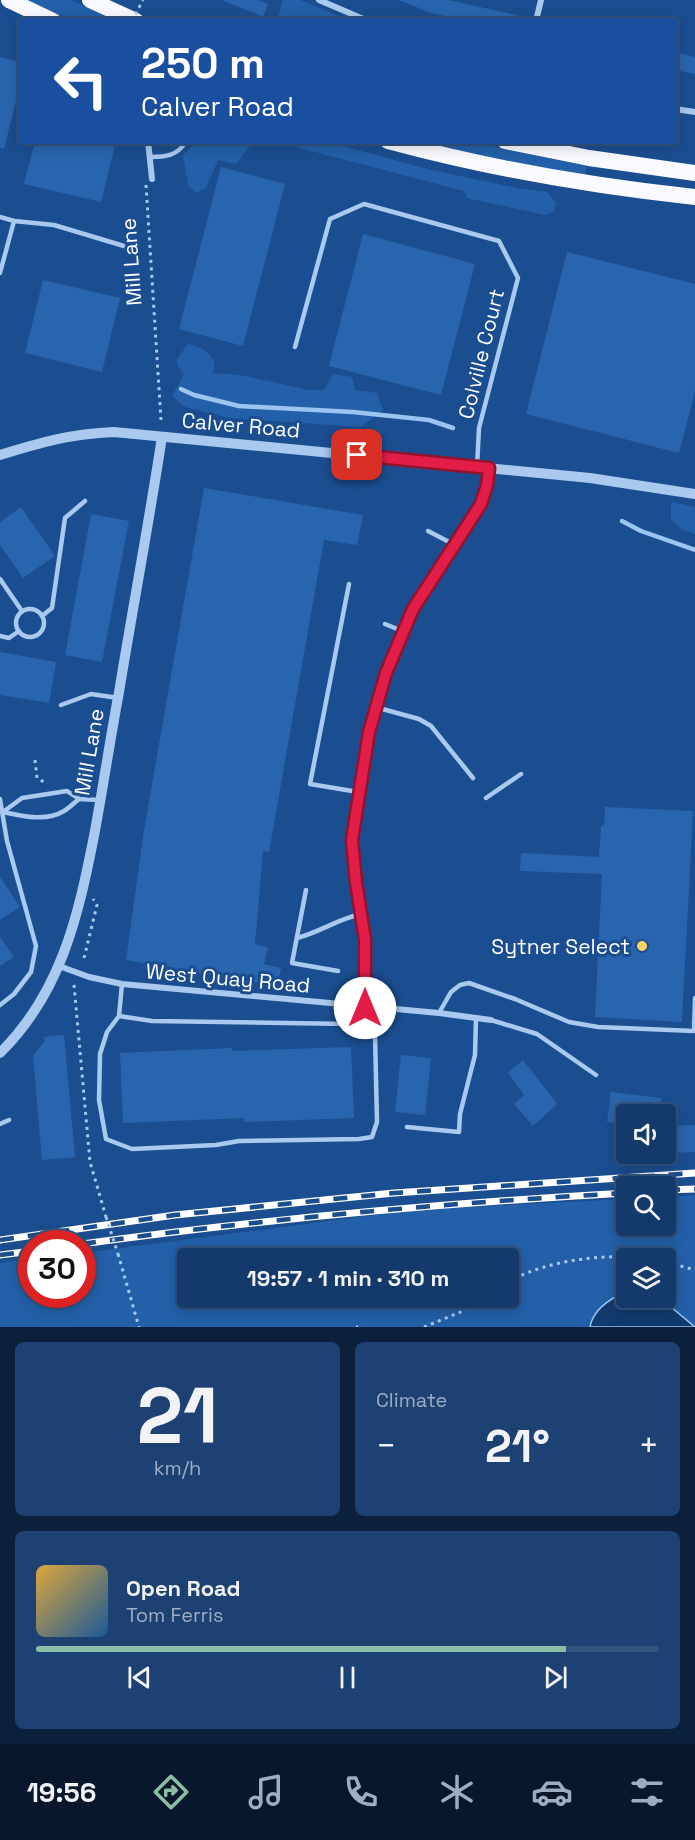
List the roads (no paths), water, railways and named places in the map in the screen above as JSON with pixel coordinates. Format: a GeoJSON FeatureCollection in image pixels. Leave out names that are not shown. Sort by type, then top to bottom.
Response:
{"type":"FeatureCollection","features":[{"type":"Feature","properties":{"kind":"highway"},"geometry":{"type":"LineString","coordinates":[[9,0],[47,18]]}},
{"type":"Feature","properties":{"kind":"highway"},"geometry":{"type":"LineString","coordinates":[[90,0],[128,18]]}},
{"type":"Feature","properties":{"kind":"highway"},"geometry":{"type":"LineString","coordinates":[[399,144],[445,157],[528,173],[630,190],[695,197]]}},
{"type":"Feature","properties":{"kind":"highway"},"geometry":{"type":"LineString","coordinates":[[519,144],[590,159],[695,173]]}},
{"type":"Feature","properties":{"kind":"street"},"geometry":{"type":"LineString","coordinates":[[319,0],[361,18]]}},
{"type":"Feature","properties":{"kind":"street"},"geometry":{"type":"LineString","coordinates":[[537,18],[541,0]]}},
{"type":"Feature","properties":{"kind":"street"},"geometry":{"type":"LineString","coordinates":[[678,109],[695,112]]}},
{"type":"Feature","properties":{"kind":"street"},"geometry":{"type":"LineString","coordinates":[[148,144],[152,179]]}},
{"type":"Feature","properties":{"kind":"street","name":"Calver Road"},"geometry":{"type":"LineString","coordinates":[[0,454],[50,439],[114,432],[590,478],[695,494]]}},
{"type":"Feature","properties":{"kind":"street","name":"Mill Lane"},"geometry":{"type":"LineString","coordinates":[[0,1053],[18,1035],[41,1003],[71,935],[83,891],[101,800],[162,437]]}},
{"type":"Feature","properties":{"kind":"street"},"geometry":{"type":"LineString","coordinates":[[365,1008],[365,940],[352,840],[358,792],[375,707],[402,631],[413,609],[481,504],[489,468]]}},
{"type":"Feature","properties":{"kind":"street","name":"West Quay Road"},"geometry":{"type":"LineString","coordinates":[[59,966],[89,977],[122,984],[439,1013],[491,1020]]}},
{"type":"Feature","properties":{"kind":"lane"},"geometry":{"type":"LineString","coordinates":[[150,157],[175,154],[184,144]]}},
{"type":"Feature","properties":{"kind":"lane","name":"Colville Court"},"geometry":{"type":"LineString","coordinates":[[295,347],[330,219],[364,204],[499,241],[518,278],[479,428],[477,467]]}},
{"type":"Feature","properties":{"kind":"lane"},"geometry":{"type":"LineString","coordinates":[[0,218],[54,225],[124,246]]}},
{"type":"Feature","properties":{"kind":"lane"},"geometry":{"type":"LineString","coordinates":[[0,273],[14,221]]}},
{"type":"Feature","properties":{"kind":"lane"},"geometry":{"type":"LineString","coordinates":[[42,616],[52,608],[65,518],[85,501]]}},
{"type":"Feature","properties":{"kind":"lane"},"geometry":{"type":"LineString","coordinates":[[428,531],[455,545]]}},
{"type":"Feature","properties":{"kind":"lane"},"geometry":{"type":"LineString","coordinates":[[0,579],[22,611]]}},
{"type":"Feature","properties":{"kind":"lane"},"geometry":{"type":"LineString","coordinates":[[349,584],[310,784],[358,792]]}},
{"type":"Feature","properties":{"kind":"lane"},"geometry":{"type":"LineString","coordinates":[[33,609],[42,616],[44,622],[38,634],[27,636],[19,631],[16,624],[22,611],[33,609]]}},
{"type":"Feature","properties":{"kind":"lane"},"geometry":{"type":"LineString","coordinates":[[385,624],[402,631]]}},
{"type":"Feature","properties":{"kind":"lane"},"geometry":{"type":"LineString","coordinates":[[0,636],[9,638],[19,631]]}},
{"type":"Feature","properties":{"kind":"lane"},"geometry":{"type":"LineString","coordinates":[[62,705],[92,694],[118,698]]}},
{"type":"Feature","properties":{"kind":"lane"},"geometry":{"type":"LineString","coordinates":[[375,707],[419,719],[431,726],[473,778]]}},
{"type":"Feature","properties":{"kind":"lane"},"geometry":{"type":"LineString","coordinates":[[486,798],[521,774]]}},
{"type":"Feature","properties":{"kind":"lane"},"geometry":{"type":"LineString","coordinates":[[3,812],[22,798],[67,791],[79,799],[101,800]]}},
{"type":"Feature","properties":{"kind":"lane"},"geometry":{"type":"LineString","coordinates":[[0,799],[7,841],[36,946],[31,972],[14,994],[0,1005]]}},
{"type":"Feature","properties":{"kind":"lane"},"geometry":{"type":"LineString","coordinates":[[3,812],[34,818],[42,817],[63,812],[79,799]]}},
{"type":"Feature","properties":{"kind":"lane"},"geometry":{"type":"LineString","coordinates":[[306,890],[292,963],[338,971]]}},
{"type":"Feature","properties":{"kind":"lane"},"geometry":{"type":"LineString","coordinates":[[297,938],[311,934],[346,917],[361,914]]}},
{"type":"Feature","properties":{"kind":"lane"},"geometry":{"type":"LineString","coordinates":[[439,1013],[451,992],[460,985],[470,983],[569,1022],[598,1027],[694,1031],[695,998]]}},
{"type":"Feature","properties":{"kind":"lane"},"geometry":{"type":"LineString","coordinates":[[122,984],[118,1016],[107,1032],[100,1054],[99,1100],[106,1139],[132,1149],[239,1141],[372,1137],[377,1122],[375,1035],[380,1009]]}},
{"type":"Feature","properties":{"kind":"lane"},"geometry":{"type":"LineString","coordinates":[[118,1016],[152,1021],[349,1024],[375,1035]]}},
{"type":"Feature","properties":{"kind":"lane"},"geometry":{"type":"LineString","coordinates":[[407,1127],[459,1132],[460,1114],[475,1055],[476,1018]]}},
{"type":"Feature","properties":{"kind":"lane","name":"West Quay Road"},"geometry":{"type":"LineString","coordinates":[[491,1020],[537,1034],[596,1076]]}},
{"type":"Feature","properties":{"kind":"lane"},"geometry":{"type":"LineString","coordinates":[[0,1124],[9,1120]]}},
{"type":"Feature","properties":{"kind":"waterway"},"geometry":{"type":"LineString","coordinates":[[181,389],[194,395],[239,406],[353,412],[429,420],[453,428]]}},
{"type":"Feature","properties":{"kind":"waterway"},"geometry":{"type":"LineString","coordinates":[[622,521],[641,531],[695,550]]}},
{"type":"Feature","properties":{"kind":"railway"},"geometry":{"type":"LineString","coordinates":[[0,1240],[175,1215],[394,1193],[695,1173]]}},
{"type":"Feature","properties":{"kind":"railway"},"geometry":{"type":"LineString","coordinates":[[676,1190],[695,1189]]}},
{"type":"Feature","properties":{"kind":"railway"},"geometry":{"type":"LineString","coordinates":[[96,1242],[354,1213],[616,1194]]}},
{"type":"Feature","properties":{"kind":"railway"},"geometry":{"type":"LineString","coordinates":[[0,1255],[18,1253]]}},
{"type":"Feature","properties":{"kind":"place","name":"Sytner Select"},"geometry":{"type":"Point","coordinates":[642,946]}}]}
